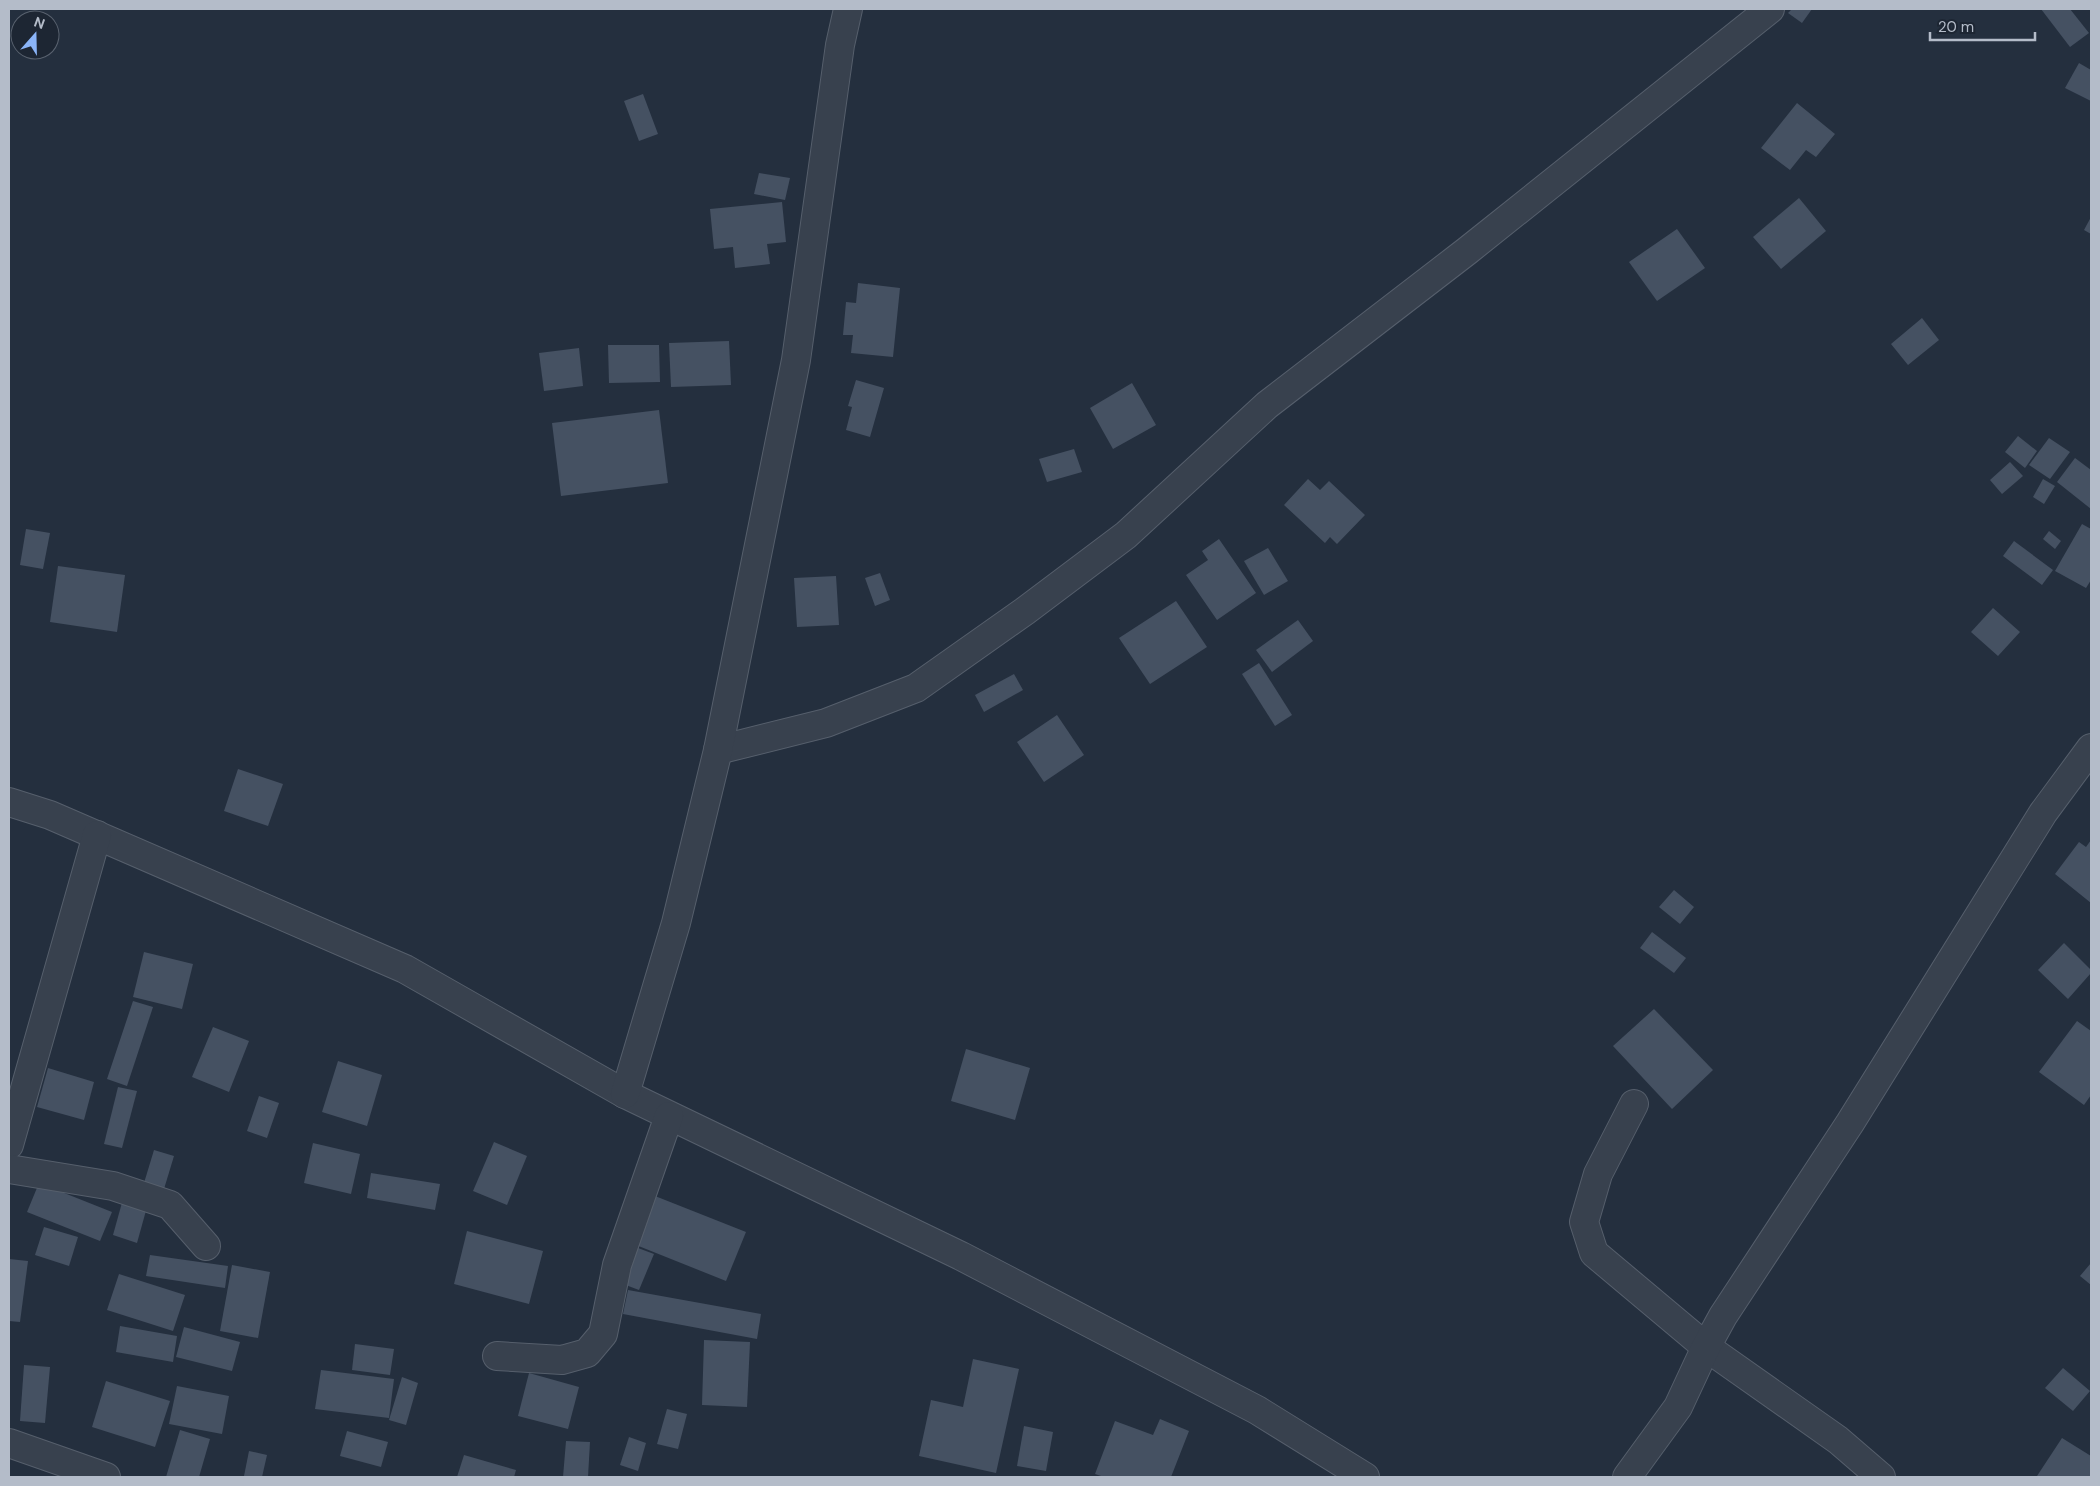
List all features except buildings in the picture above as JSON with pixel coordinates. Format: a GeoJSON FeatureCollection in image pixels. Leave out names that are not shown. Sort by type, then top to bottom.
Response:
{"type":"FeatureCollection","features":[{"type":"Feature","properties":{"kind":"street"},"geometry":{"type":"LineString","coordinates":[[625,1094],[676,923],[718,750],[796,360],[840,45],[848,9]]}},
{"type":"Feature","properties":{"kind":"street"},"geometry":{"type":"LineString","coordinates":[[718,750],[826,723],[916,688],[924,683],[1025,611],[1126,535],[1267,405],[1467,251],[1770,9]]}},
{"type":"Feature","properties":{"kind":"street"},"geometry":{"type":"LineString","coordinates":[[1627,1477],[1678,1407],[1723,1316],[1850,1123],[2043,813],[2091,748]]}},
{"type":"Feature","properties":{"kind":"street"},"geometry":{"type":"LineString","coordinates":[[9,802],[50,815],[405,969],[625,1094],[961,1256],[1257,1410],[1365,1477]]}},
{"type":"Feature","properties":{"kind":"street"},"geometry":{"type":"LineString","coordinates":[[9,1145],[97,835]]}},
{"type":"Feature","properties":{"kind":"street"},"geometry":{"type":"LineString","coordinates":[[1634,1104],[1598,1174],[1584,1222],[1594,1253],[1706,1347],[1838,1440],[1881,1477]]}},
{"type":"Feature","properties":{"kind":"street"},"geometry":{"type":"LineString","coordinates":[[497,1356],[562,1360],[587,1353],[603,1334],[618,1265],[669,1116]]}},
{"type":"Feature","properties":{"kind":"street"},"geometry":{"type":"LineString","coordinates":[[9,1168],[113,1186],[170,1205],[206,1246]]}},
{"type":"Feature","properties":{"kind":"street"},"geometry":{"type":"LineString","coordinates":[[9,1443],[106,1477]]}}]}
